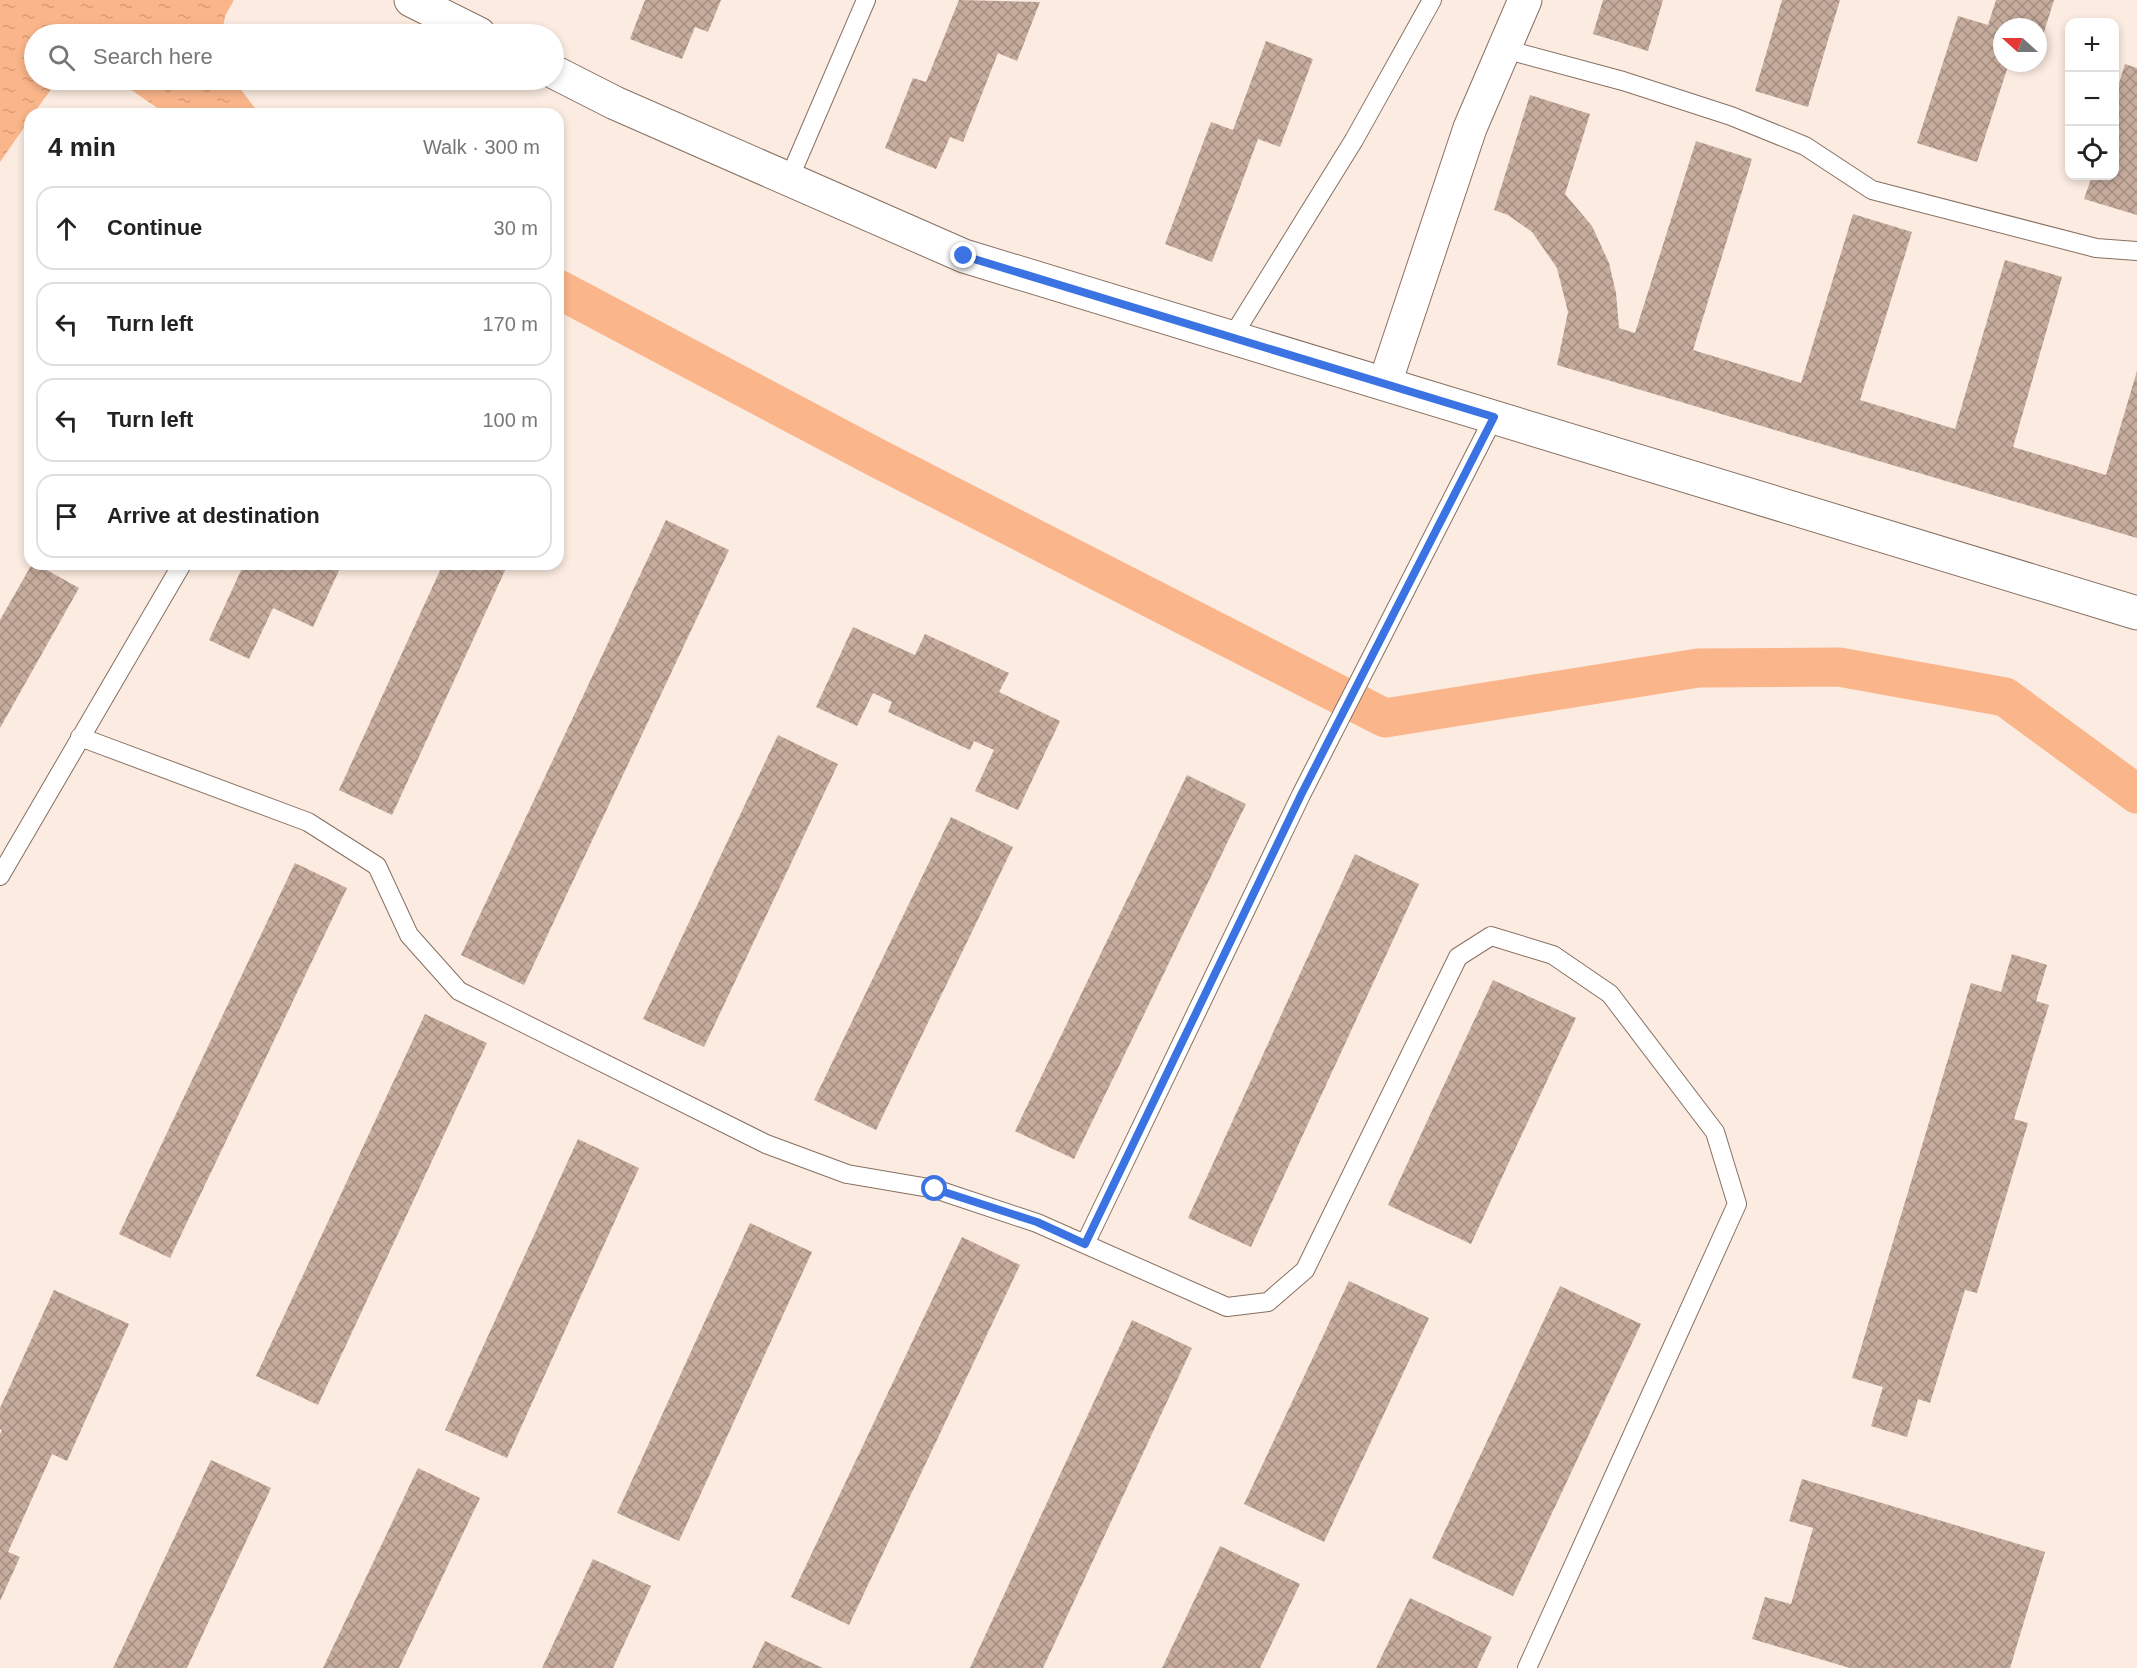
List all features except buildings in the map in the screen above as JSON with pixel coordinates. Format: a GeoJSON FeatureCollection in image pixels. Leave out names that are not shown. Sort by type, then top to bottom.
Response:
{"type":"FeatureCollection","features":[{"type":"Feature","properties":{"kind":"street"},"geometry":{"type":"LineString","coordinates":[[411,0],[459,24]]}},
{"type":"Feature","properties":{"kind":"street"},"geometry":{"type":"LineString","coordinates":[[1385,384],[1470,128],[1525,0]]}},
{"type":"Feature","properties":{"kind":"street"},"geometry":{"type":"LineString","coordinates":[[564,77],[615,103],[964,256],[2137,613]]}},
{"type":"Feature","properties":{"kind":"lane"},"geometry":{"type":"LineString","coordinates":[[789,179],[866,0]]}},
{"type":"Feature","properties":{"kind":"lane"},"geometry":{"type":"LineString","coordinates":[[1232,337],[1354,140],[1432,0]]}},
{"type":"Feature","properties":{"kind":"lane"},"geometry":{"type":"LineString","coordinates":[[1504,49],[1623,81],[1731,116],[1805,146],[1872,190],[2096,248],[2137,251]]}},
{"type":"Feature","properties":{"kind":"lane"},"geometry":{"type":"LineString","coordinates":[[1085,1244],[1301,795],[1494,417]]}},
{"type":"Feature","properties":{"kind":"lane"},"geometry":{"type":"LineString","coordinates":[[0,876],[178,570]]}},
{"type":"Feature","properties":{"kind":"lane"},"geometry":{"type":"LineString","coordinates":[[80,737],[308,822],[377,866],[409,935],[459,991],[766,1144],[847,1174],[935,1189],[1037,1222],[1227,1307],[1268,1302],[1305,1270],[1458,957],[1491,936],[1552,955],[1610,994],[1715,1132],[1737,1204],[1527,1668]]}},
{"type":"Feature","properties":{"kind":"water"},"geometry":{"type":"Polygon","coordinates":[[[0,0],[234,0],[225,16],[224,24],[24,24],[24,90],[51,90],[37,108],[24,108],[24,128],[0,162],[0,0]]]}},
{"type":"Feature","properties":{"kind":"water"},"geometry":{"type":"Polygon","coordinates":[[[131,90],[241,90],[256,108],[157,108],[131,90]]]}},
{"type":"Feature","properties":{"kind":"waterway"},"geometry":{"type":"LineString","coordinates":[[564,292],[877,458],[1385,718],[1698,668],[1839,667],[2005,697],[2137,794]]}},
{"type":"Feature","properties":{"kind":"route"},"geometry":{"type":"LineString","coordinates":[[935,1189],[1037,1222],[1085,1244],[1301,795],[1494,417],[964,256]]}}]}
